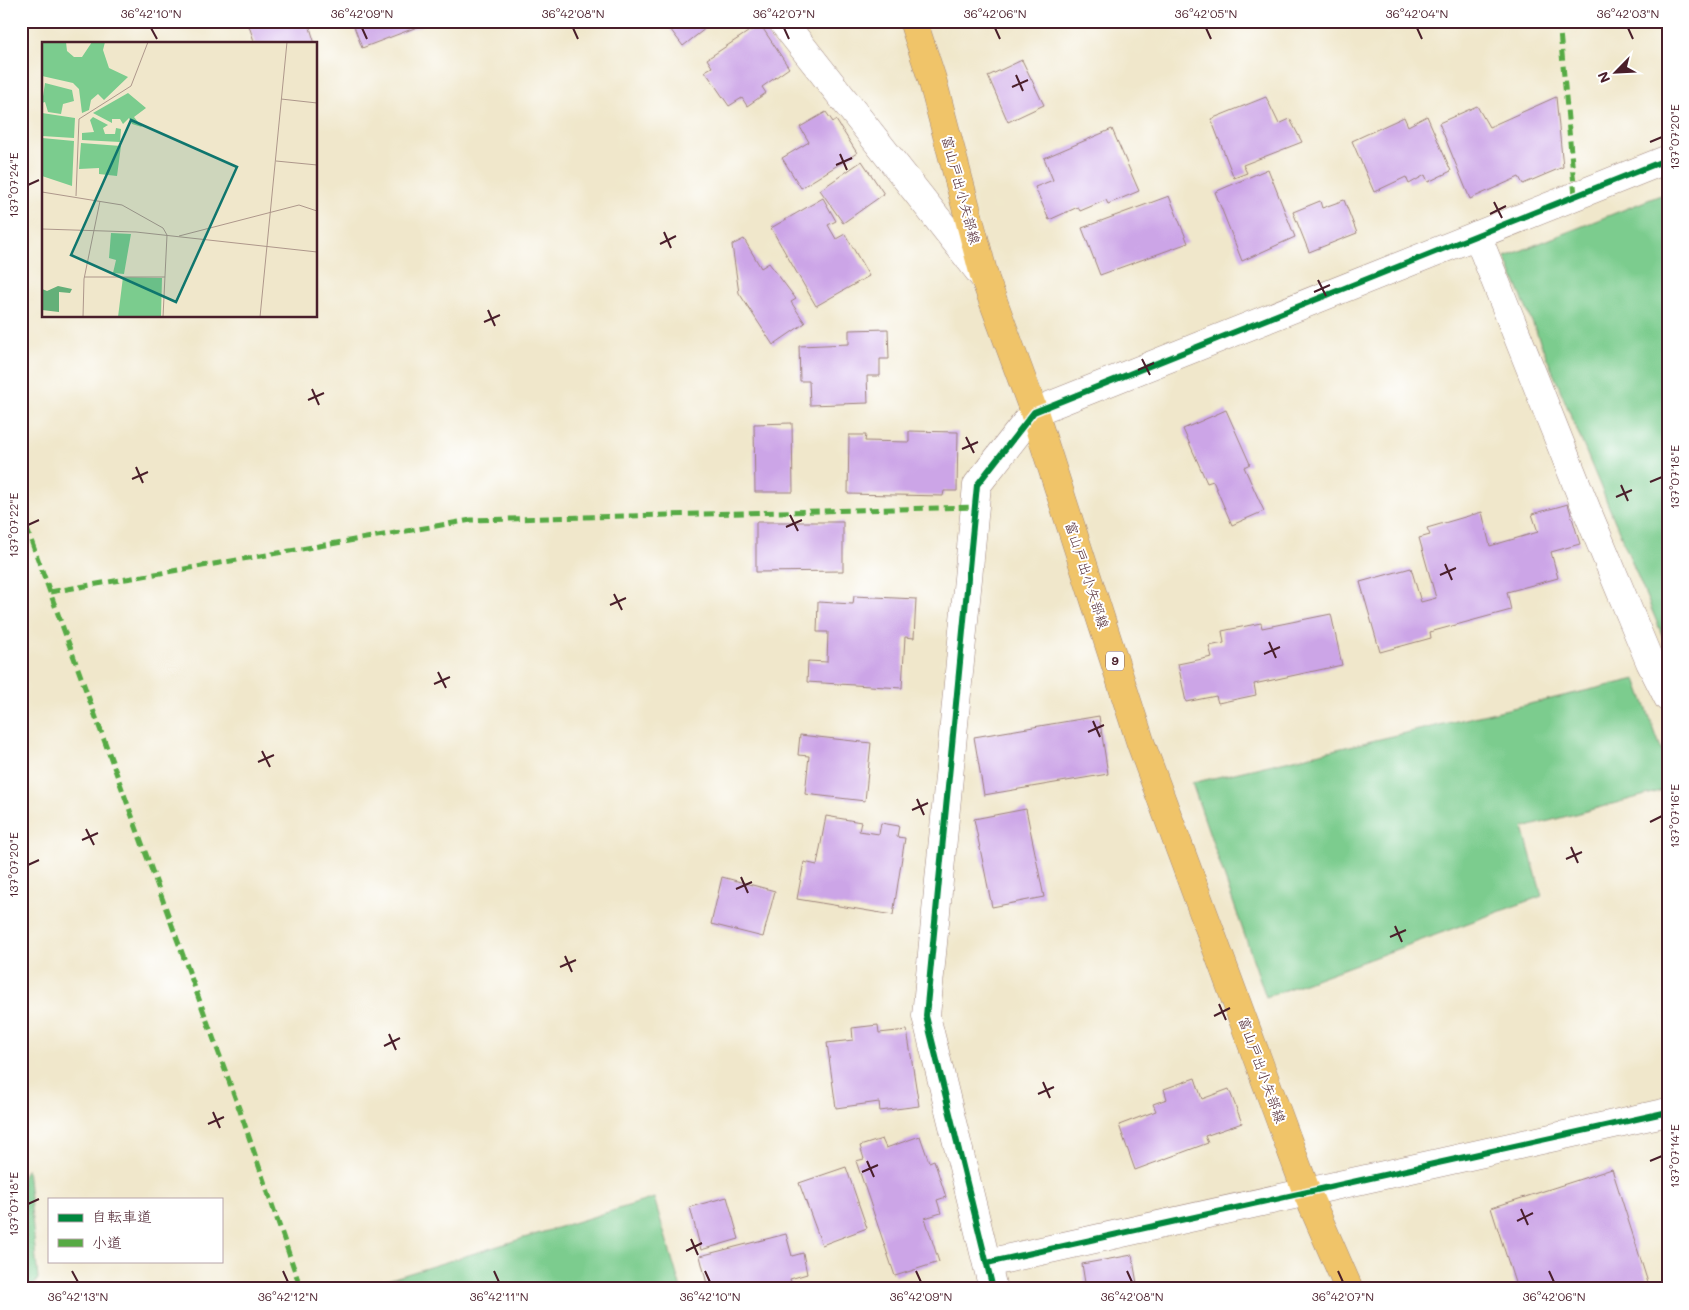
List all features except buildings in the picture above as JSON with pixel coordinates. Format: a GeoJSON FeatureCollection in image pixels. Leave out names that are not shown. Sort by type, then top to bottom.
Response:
{"type":"FeatureCollection","features":[{"type":"Feature","properties":{"kind":"main road","name":"富山戸出小矢部線"},"geometry":{"type":"LineString","coordinates":[[913,21],[932,79],[985,279],[1034,412],[1141,744],[1307,1193],[1349,1289]]}},
{"type":"Feature","properties":{"kind":"street"},"geometry":{"type":"LineString","coordinates":[[782,21],[985,279]]}},
{"type":"Feature","properties":{"kind":"street"},"geometry":{"type":"LineString","coordinates":[[993,1289],[926,1016],[977,485],[1034,412],[1668,159]]}},
{"type":"Feature","properties":{"kind":"street"},"geometry":{"type":"LineString","coordinates":[[1478,235],[1594,527],[1650,662],[1668,698]]}},
{"type":"Feature","properties":{"kind":"street"},"geometry":{"type":"LineString","coordinates":[[987,1262],[1668,1112]]}},
{"type":"Feature","properties":{"kind":"green space"},"geometry":{"type":"Polygon","coordinates":[[[1668,192],[1668,649],[1505,257],[1668,192]]]}},
{"type":"Feature","properties":{"kind":"green space"},"geometry":{"type":"Polygon","coordinates":[[[1636,679],[1668,768],[1668,789],[1523,828],[1542,896],[1266,997],[1192,783],[1636,679]]]}},
{"type":"Feature","properties":{"kind":"green space"},"geometry":{"type":"Polygon","coordinates":[[[27,1168],[38,1279],[31,1289],[21,1289],[21,1179],[27,1168]]]}},
{"type":"Feature","properties":{"kind":"green space"},"geometry":{"type":"Polygon","coordinates":[[[654,1198],[681,1289],[358,1289],[654,1198]]]}},
{"type":"Feature","properties":{"kind":"marked path"},"geometry":{"type":"LineString","coordinates":[[1559,21],[1575,196]]}},
{"type":"Feature","properties":{"kind":"marked path"},"geometry":{"type":"LineString","coordinates":[[50,592],[471,520],[974,507]]}},
{"type":"Feature","properties":{"kind":"marked path"},"geometry":{"type":"LineString","coordinates":[[21,513],[240,1111],[301,1289]]}},
{"type":"Feature","properties":{"kind":"cycle path"},"geometry":{"type":"LineString","coordinates":[[993,1289],[926,1016],[977,485],[1034,412],[1668,159]]}},
{"type":"Feature","properties":{"kind":"cycle path"},"geometry":{"type":"LineString","coordinates":[[987,1263],[1668,1112]]}}]}
